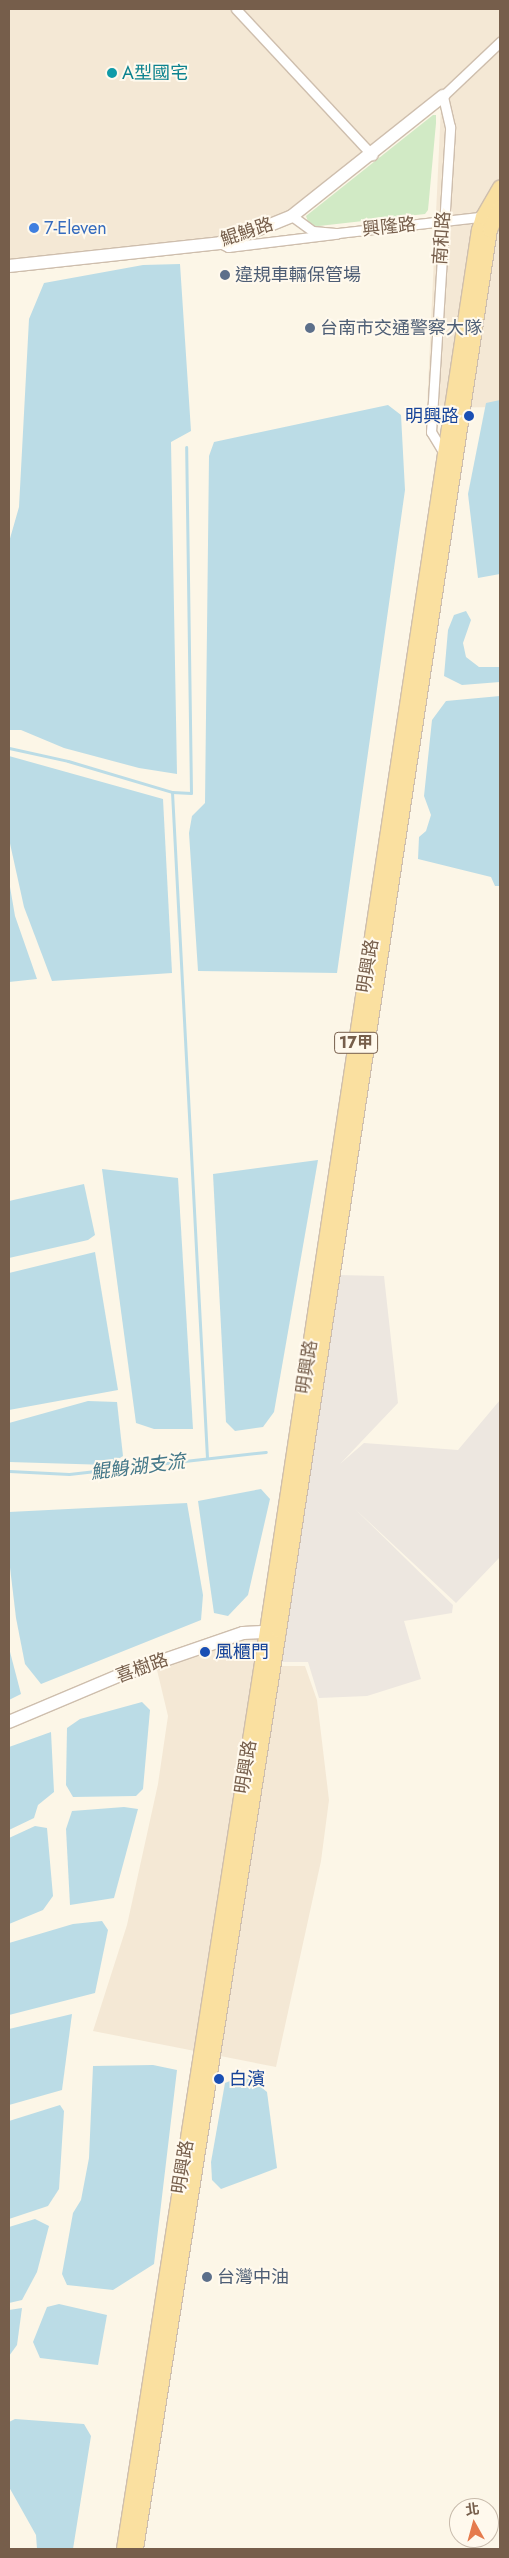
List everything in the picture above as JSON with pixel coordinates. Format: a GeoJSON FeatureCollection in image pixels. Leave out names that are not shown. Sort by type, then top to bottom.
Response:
{"type":"FeatureCollection","features":[{"type":"Feature","properties":{"kind":"main road","name":"明興路"},"geometry":{"type":"LineString","coordinates":[[124,2549],[273,1631],[490,230],[500,188]]}},
{"type":"Feature","properties":{"kind":"main road","name":"明興路"},"geometry":{"type":"LineString","coordinates":[[136,2549],[445,456],[494,214]]}},
{"type":"Feature","properties":{"kind":"street"},"geometry":{"type":"LineString","coordinates":[[236,9],[372,155]]}},
{"type":"Feature","properties":{"kind":"street"},"geometry":{"type":"LineString","coordinates":[[443,96],[500,42]]}},
{"type":"Feature","properties":{"kind":"street","name":"鯤鯓路"},"geometry":{"type":"LineString","coordinates":[[9,266],[220,242],[292,216],[372,155],[443,96]]}},
{"type":"Feature","properties":{"kind":"street","name":"南和路"},"geometry":{"type":"LineString","coordinates":[[443,96],[450,127],[431,432],[445,456]]}},
{"type":"Feature","properties":{"kind":"street","name":"興隆路"},"geometry":{"type":"LineString","coordinates":[[292,216],[313,231],[338,233],[494,214]]}},
{"type":"Feature","properties":{"kind":"street","name":"興隆路"},"geometry":{"type":"LineString","coordinates":[[220,242],[228,247],[329,238],[338,233]]}},
{"type":"Feature","properties":{"kind":"street","name":"喜樹路"},"geometry":{"type":"LineString","coordinates":[[9,1722],[118,1676],[243,1633],[273,1631]]}},
{"type":"Feature","properties":{"kind":"shaded area"},"geometry":{"type":"Polygon","coordinates":[[[9,9],[500,9],[500,407],[427,408],[441,106],[288,224],[227,244],[9,272],[9,9]]]}},
{"type":"Feature","properties":{"kind":"shaded area"},"geometry":{"type":"Polygon","coordinates":[[[337,1275],[384,1276],[398,1403],[340,1464],[364,1443],[458,1450],[500,1400],[500,1557],[456,1603],[355,1509],[453,1605],[452,1613],[404,1621],[421,1679],[367,1696],[319,1698],[308,1662],[278,1662],[337,1275]]]}},
{"type":"Feature","properties":{"kind":"shaded area"},"geometry":{"type":"Polygon","coordinates":[[[251,1638],[279,1638],[275,1666],[305,1666],[317,1700],[329,1800],[321,1861],[276,2067],[93,2031],[127,1925],[158,1784],[168,1716],[157,1670],[251,1638]]]}},
{"type":"Feature","properties":{"kind":"green space"},"geometry":{"type":"Polygon","coordinates":[[[433,115],[436,115],[436,123],[428,210],[425,214],[310,227],[306,216],[433,115]]]}},
{"type":"Feature","properties":{"kind":"water"},"geometry":{"type":"Polygon","coordinates":[[[180,264],[191,431],[171,442],[177,774],[139,768],[64,748],[21,730],[9,730],[9,542],[19,507],[29,319],[44,283],[143,265],[180,264]]]}},
{"type":"Feature","properties":{"kind":"water"},"geometry":{"type":"Polygon","coordinates":[[[500,400],[500,574],[478,578],[468,494],[486,403],[500,400]]]}},
{"type":"Feature","properties":{"kind":"water"},"geometry":{"type":"Polygon","coordinates":[[[388,405],[401,415],[405,490],[337,973],[198,971],[189,833],[192,816],[205,803],[209,456],[214,442],[388,405]]]}},
{"type":"Feature","properties":{"kind":"water"},"geometry":{"type":"Polygon","coordinates":[[[466,611],[471,620],[463,643],[466,657],[479,667],[500,667],[500,682],[462,685],[444,676],[448,630],[454,615],[466,611]]]}},
{"type":"Feature","properties":{"kind":"water"},"geometry":{"type":"Polygon","coordinates":[[[500,696],[500,886],[495,886],[491,877],[418,859],[419,837],[426,831],[431,815],[424,796],[432,720],[446,701],[500,696]]]}},
{"type":"Feature","properties":{"kind":"water"},"geometry":{"type":"Polygon","coordinates":[[[9,756],[163,799],[172,973],[52,981],[24,907],[9,839],[9,756]]]}},
{"type":"Feature","properties":{"kind":"water"},"geometry":{"type":"Polygon","coordinates":[[[9,881],[15,916],[37,979],[9,982],[9,881]]]}},
{"type":"Feature","properties":{"kind":"water"},"geometry":{"type":"Polygon","coordinates":[[[318,1160],[274,1412],[263,1427],[235,1431],[226,1422],[213,1174],[318,1160]]]}},
{"type":"Feature","properties":{"kind":"water"},"geometry":{"type":"Polygon","coordinates":[[[102,1169],[178,1178],[193,1429],[154,1429],[136,1423],[102,1169]]]}},
{"type":"Feature","properties":{"kind":"water"},"geometry":{"type":"Polygon","coordinates":[[[84,1184],[95,1235],[88,1240],[9,1258],[9,1201],[84,1184]]]}},
{"type":"Feature","properties":{"kind":"water"},"geometry":{"type":"Polygon","coordinates":[[[95,1252],[118,1390],[9,1410],[9,1273],[95,1252]]]}},
{"type":"Feature","properties":{"kind":"water"},"geometry":{"type":"Polygon","coordinates":[[[88,1401],[117,1402],[123,1456],[109,1465],[9,1462],[9,1423],[88,1401]]]}},
{"type":"Feature","properties":{"kind":"water"},"geometry":{"type":"Polygon","coordinates":[[[261,1489],[270,1499],[248,1595],[228,1616],[214,1613],[198,1501],[261,1489]]]}},
{"type":"Feature","properties":{"kind":"water"},"geometry":{"type":"Polygon","coordinates":[[[187,1503],[203,1595],[201,1620],[41,1684],[25,1664],[16,1618],[9,1559],[9,1512],[187,1503]]]}},
{"type":"Feature","properties":{"kind":"water"},"geometry":{"type":"Polygon","coordinates":[[[9,1648],[21,1694],[9,1700],[9,1648]]]}},
{"type":"Feature","properties":{"kind":"water"},"geometry":{"type":"Polygon","coordinates":[[[142,1702],[150,1710],[143,1789],[136,1796],[73,1797],[66,1785],[67,1728],[80,1719],[142,1702]]]}},
{"type":"Feature","properties":{"kind":"water"},"geometry":{"type":"Polygon","coordinates":[[[51,1732],[54,1792],[38,1805],[34,1818],[9,1830],[9,1747],[51,1732]]]}},
{"type":"Feature","properties":{"kind":"water"},"geometry":{"type":"Polygon","coordinates":[[[124,1807],[138,1809],[114,1898],[70,1905],[66,1829],[72,1811],[124,1807]]]}},
{"type":"Feature","properties":{"kind":"water"},"geometry":{"type":"Polygon","coordinates":[[[35,1826],[47,1828],[53,1896],[43,1910],[9,1924],[9,1838],[35,1826]]]}},
{"type":"Feature","properties":{"kind":"water"},"geometry":{"type":"Polygon","coordinates":[[[102,1921],[108,1930],[95,1993],[9,2015],[9,1943],[73,1924],[102,1921]]]}},
{"type":"Feature","properties":{"kind":"water"},"geometry":{"type":"Polygon","coordinates":[[[72,2014],[62,2090],[9,2105],[9,2029],[72,2014]]]}},
{"type":"Feature","properties":{"kind":"water"},"geometry":{"type":"Polygon","coordinates":[[[153,2065],[177,2070],[154,2264],[113,2290],[67,2285],[62,2274],[73,2213],[81,2200],[89,2158],[93,2066],[153,2065]]]}},
{"type":"Feature","properties":{"kind":"water"},"geometry":{"type":"Polygon","coordinates":[[[240,2077],[252,2080],[267,2092],[277,2168],[221,2189],[212,2180],[211,2162],[225,2083],[240,2077]]]}},
{"type":"Feature","properties":{"kind":"water"},"geometry":{"type":"Polygon","coordinates":[[[60,2105],[64,2111],[59,2189],[48,2206],[9,2219],[9,2121],[60,2105]]]}},
{"type":"Feature","properties":{"kind":"water"},"geometry":{"type":"Polygon","coordinates":[[[35,2219],[49,2226],[37,2272],[22,2300],[9,2303],[9,2227],[35,2219]]]}},
{"type":"Feature","properties":{"kind":"water"},"geometry":{"type":"Polygon","coordinates":[[[59,2304],[107,2315],[98,2365],[40,2358],[33,2342],[47,2307],[59,2304]]]}},
{"type":"Feature","properties":{"kind":"water"},"geometry":{"type":"Polygon","coordinates":[[[22,2308],[17,2345],[9,2356],[9,2310],[22,2308]]]}},
{"type":"Feature","properties":{"kind":"water"},"geometry":{"type":"Polygon","coordinates":[[[15,2419],[84,2424],[91,2436],[73,2549],[37,2549],[36,2535],[9,2487],[9,2422],[15,2419]]]}},
{"type":"Feature","properties":{"kind":"waterway"},"geometry":{"type":"LineString","coordinates":[[9,748],[68,761],[172,792],[191,793],[186,447]]}},
{"type":"Feature","properties":{"kind":"waterway"},"geometry":{"type":"LineString","coordinates":[[172,792],[207,1458]]}},
{"type":"Feature","properties":{"kind":"waterway","name":"鯤鯓湖支流"},"geometry":{"type":"LineString","coordinates":[[9,1471],[69,1474],[266,1452]]}},
{"type":"Feature","properties":{"kind":"place","name":"A型國宅"},"geometry":{"type":"Point","coordinates":[112,73]}},
{"type":"Feature","properties":{"kind":"place","name":"7-Eleven"},"geometry":{"type":"Point","coordinates":[34,228]}},
{"type":"Feature","properties":{"kind":"place","name":"違規車輛保管場"},"geometry":{"type":"Point","coordinates":[225,275]}},
{"type":"Feature","properties":{"kind":"place","name":"台南市交通警察大隊"},"geometry":{"type":"Point","coordinates":[310,328]}},
{"type":"Feature","properties":{"kind":"place","name":"明興路"},"geometry":{"type":"Point","coordinates":[469,416]}},
{"type":"Feature","properties":{"kind":"place","name":"風櫃門"},"geometry":{"type":"Point","coordinates":[205,1652]}},
{"type":"Feature","properties":{"kind":"place","name":"白濱"},"geometry":{"type":"Point","coordinates":[219,2079]}},
{"type":"Feature","properties":{"kind":"place","name":"台灣中油"},"geometry":{"type":"Point","coordinates":[207,2277]}}]}
